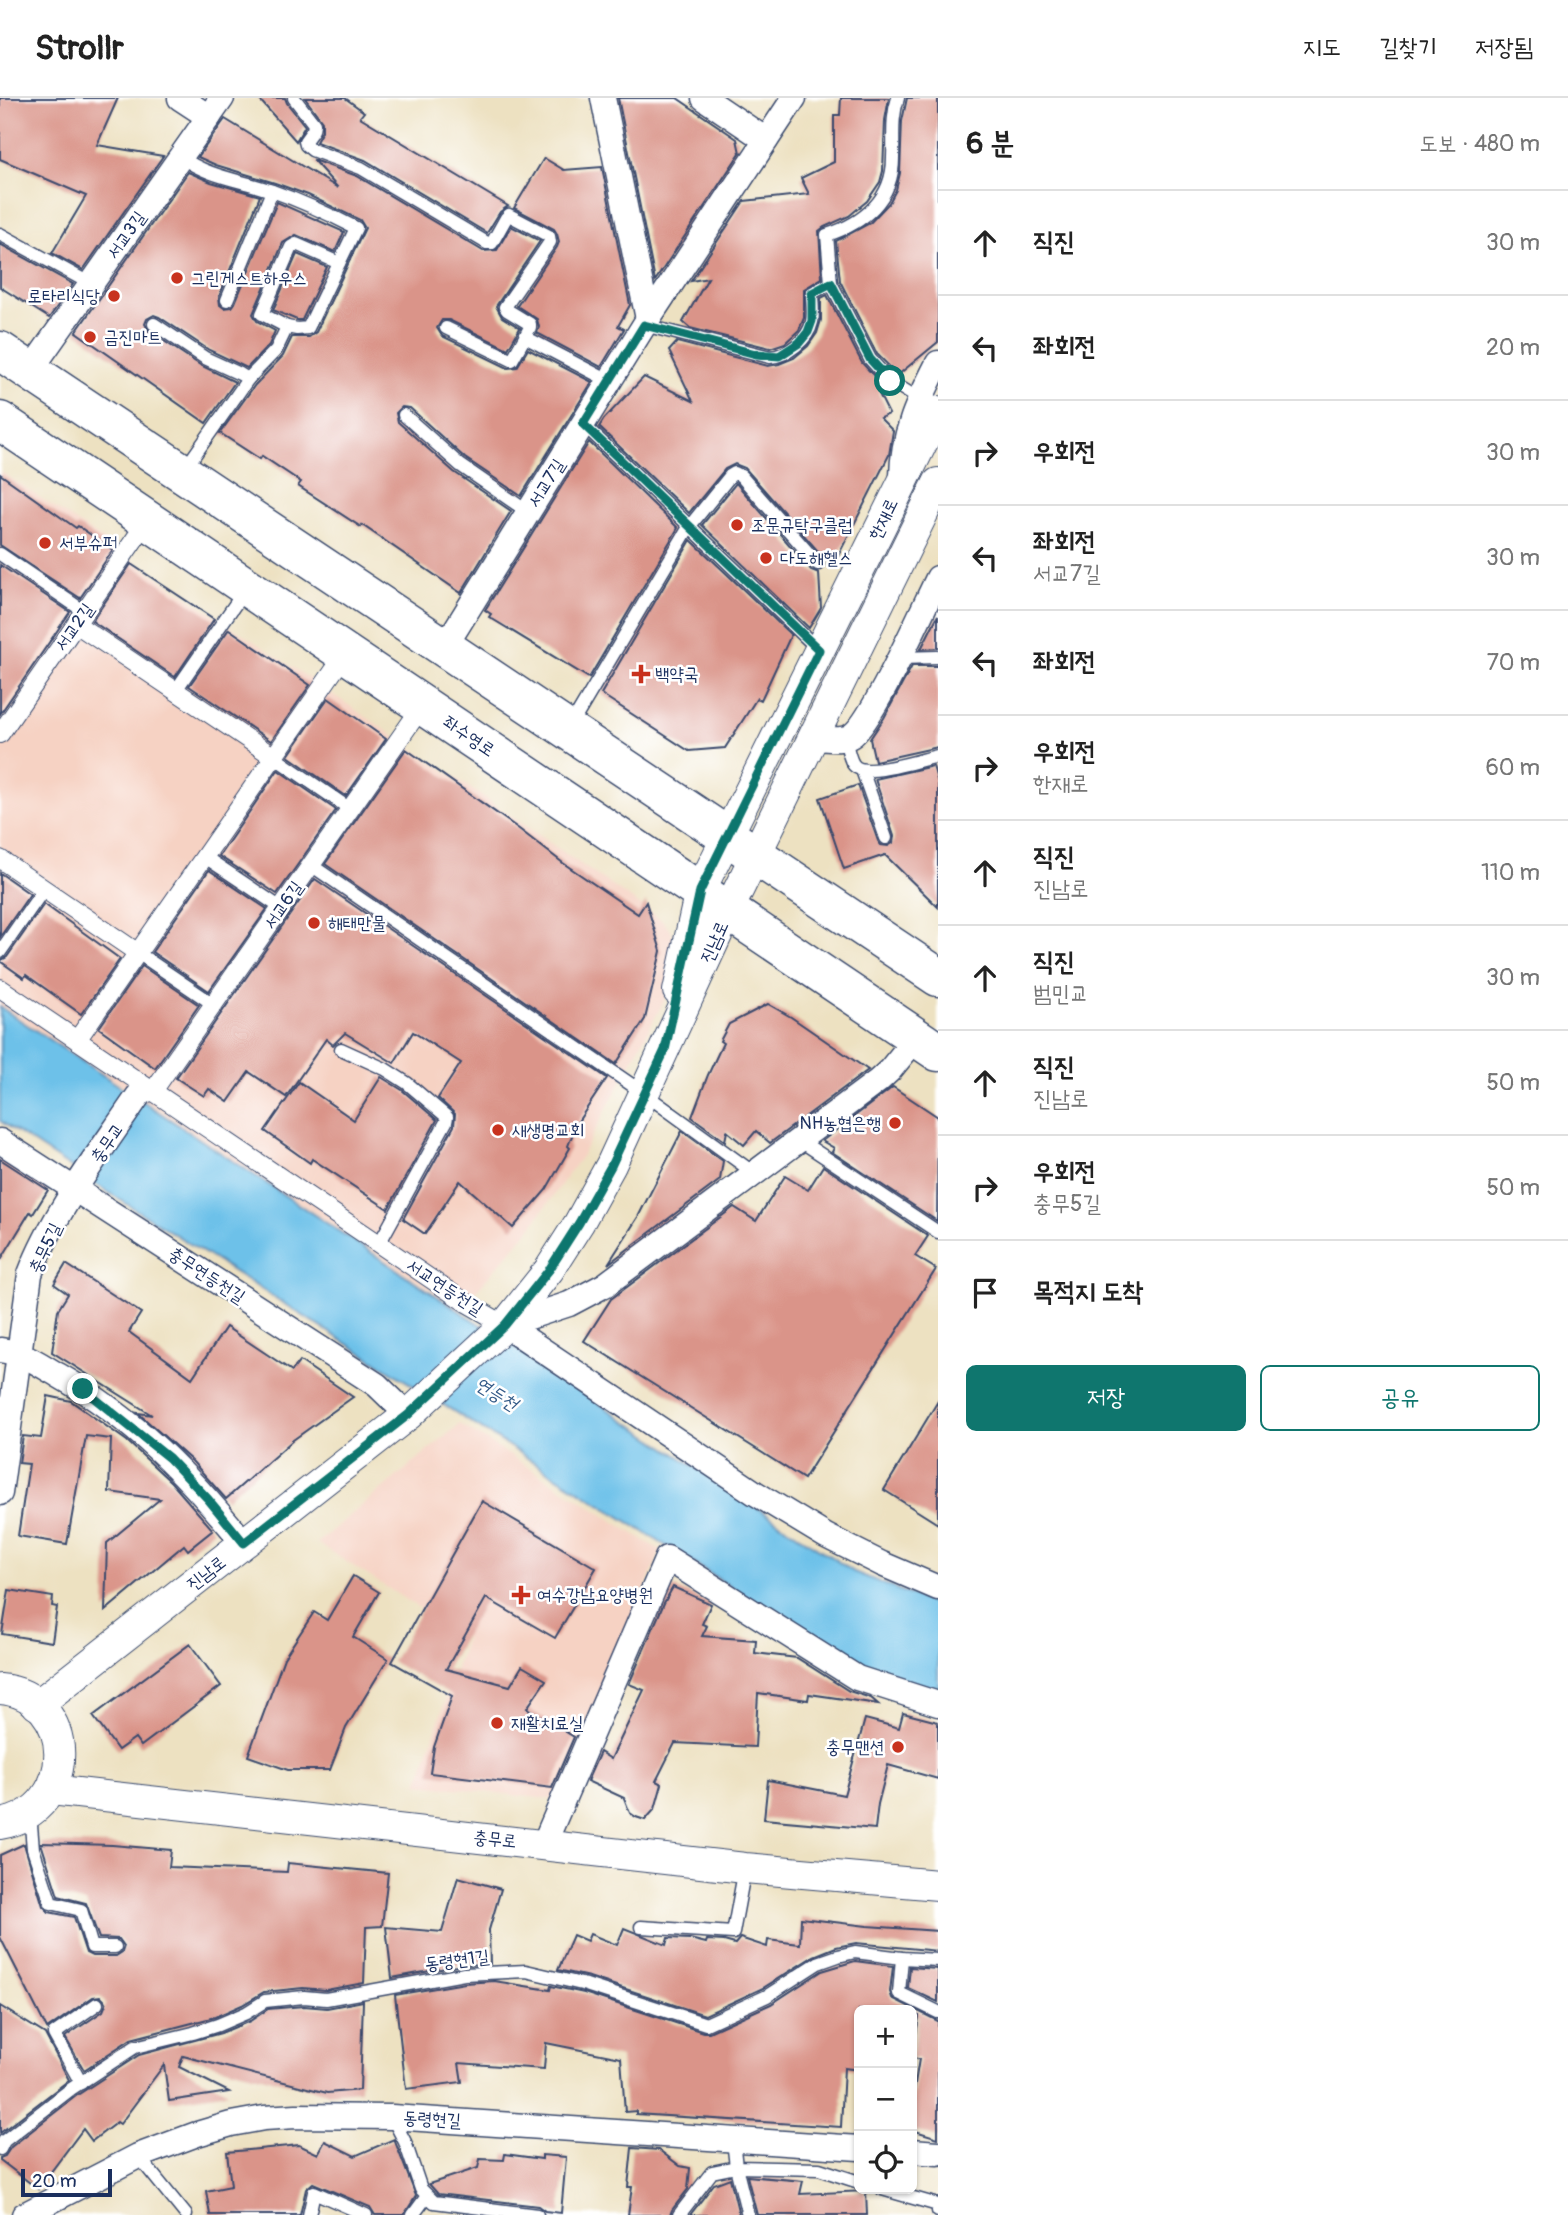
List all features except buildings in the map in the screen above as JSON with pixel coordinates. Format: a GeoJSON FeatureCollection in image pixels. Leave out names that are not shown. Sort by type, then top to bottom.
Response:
{"type":"FeatureCollection","features":[{"type":"Feature","properties":{"kind":"main road"},"geometry":{"type":"LineString","coordinates":[[15,361],[742,846],[931,966]]}},
{"type":"Feature","properties":{"kind":"main road","name":"좌수영로"},"geometry":{"type":"LineString","coordinates":[[1,423],[927,1045]]}},
{"type":"Feature","properties":{"kind":"main road"},"geometry":{"type":"LineString","coordinates":[[482,745],[514,694]]}},
{"type":"Feature","properties":{"kind":"street"},"geometry":{"type":"LineString","coordinates":[[180,98],[215,108]]}},
{"type":"Feature","properties":{"kind":"street"},"geometry":{"type":"LineString","coordinates":[[603,98],[646,322]]}},
{"type":"Feature","properties":{"kind":"street"},"geometry":{"type":"LineString","coordinates":[[704,98],[766,140]]}},
{"type":"Feature","properties":{"kind":"street","name":"서교7길"},"geometry":{"type":"LineString","coordinates":[[444,648],[646,322],[794,98]]}},
{"type":"Feature","properties":{"kind":"street","name":"서교3길"},"geometry":{"type":"LineString","coordinates":[[15,361],[91,284],[215,108]]}},
{"type":"Feature","properties":{"kind":"street"},"geometry":{"type":"LineString","coordinates":[[929,405],[938,363]]}},
{"type":"Feature","properties":{"kind":"street","name":"한재로"},"geometry":{"type":"LineString","coordinates":[[714,901],[742,846],[819,650],[902,480],[929,405]]}},
{"type":"Feature","properties":{"kind":"street","name":"한재로"},"geometry":{"type":"LineString","coordinates":[[742,846],[813,738],[938,483]]}},
{"type":"Feature","properties":{"kind":"street","name":"서교2길"},"geometry":{"type":"LineString","coordinates":[[0,734],[148,520]]}},
{"type":"Feature","properties":{"kind":"street"},"geometry":{"type":"LineString","coordinates":[[813,738],[845,738],[862,725],[883,690],[938,578]]}},
{"type":"Feature","properties":{"kind":"street"},"geometry":{"type":"LineString","coordinates":[[81,618],[176,690],[274,757]]}},
{"type":"Feature","properties":{"kind":"street"},"geometry":{"type":"LineString","coordinates":[[77,1040],[346,653]]}},
{"type":"Feature","properties":{"kind":"street","name":"서교6길"},"geometry":{"type":"LineString","coordinates":[[145,1094],[213,1004],[423,705]]}},
{"type":"Feature","properties":{"kind":"street"},"geometry":{"type":"LineString","coordinates":[[0,859],[138,953]]}},
{"type":"Feature","properties":{"kind":"street","name":"진남로"},"geometry":{"type":"LineString","coordinates":[[37,1705],[408,1415],[505,1325],[549,1270],[611,1166],[665,1050],[714,901]]}},
{"type":"Feature","properties":{"kind":"street","name":"서교연등천길"},"geometry":{"type":"LineString","coordinates":[[0,988],[77,1040],[145,1094],[465,1302],[505,1325],[755,1493],[826,1536],[938,1588]]}},
{"type":"Feature","properties":{"kind":"street"},"geometry":{"type":"LineString","coordinates":[[505,1325],[587,1296],[606,1284],[927,1045]]}},
{"type":"Feature","properties":{"kind":"street","name":"충무교"},"geometry":{"type":"LineString","coordinates":[[76,1190],[145,1094]]}},
{"type":"Feature","properties":{"kind":"street","name":"충무연등천길"},"geometry":{"type":"LineString","coordinates":[[0,1142],[377,1385],[408,1415]]}},
{"type":"Feature","properties":{"kind":"street","name":"충무5길"},"geometry":{"type":"LineString","coordinates":[[0,1493],[10,1351],[30,1274],[45,1242],[76,1190]]}},
{"type":"Feature","properties":{"kind":"street"},"geometry":{"type":"LineString","coordinates":[[10,1351],[83,1389],[169,1458],[208,1499],[244,1543]]}},
{"type":"Feature","properties":{"kind":"street"},"geometry":{"type":"LineString","coordinates":[[544,1844],[667,1558],[857,1678],[938,1704]]}},
{"type":"Feature","properties":{"kind":"street"},"geometry":{"type":"LineString","coordinates":[[0,1689],[22,1695],[37,1705],[49,1718],[56,1731],[60,1761],[51,1790],[42,1803],[17,1820],[0,1824]]}},
{"type":"Feature","properties":{"kind":"street","name":"충무로"},"geometry":{"type":"LineString","coordinates":[[51,1790],[745,1868],[938,1885]]}},
{"type":"Feature","properties":{"kind":"street","name":"동령현길"},"geometry":{"type":"LineString","coordinates":[[23,2215],[138,2156],[197,2134],[264,2118],[392,2117],[854,2148]]}},
{"type":"Feature","properties":{"kind":"street"},"geometry":{"type":"LineString","coordinates":[[917,2151],[938,2153]]}},
{"type":"Feature","properties":{"kind":"lane"},"geometry":{"type":"LineString","coordinates":[[294,98],[314,124],[315,127],[305,141],[312,150],[361,168],[487,243],[492,243],[509,215],[549,236],[550,242],[505,305],[507,310],[530,324],[512,360],[446,328]]}},
{"type":"Feature","properties":{"kind":"lane"},"geometry":{"type":"LineString","coordinates":[[898,98],[893,112],[893,173],[885,192],[871,211],[848,228],[827,235],[831,283],[870,359],[890,381],[929,405]]}},
{"type":"Feature","properties":{"kind":"lane"},"geometry":{"type":"LineString","coordinates":[[181,157],[191,165],[225,179],[272,191],[356,228],[308,328],[287,327],[262,314],[290,247],[296,244],[339,263]]}},
{"type":"Feature","properties":{"kind":"lane"},"geometry":{"type":"LineString","coordinates":[[227,300],[272,191]]}},
{"type":"Feature","properties":{"kind":"lane"},"geometry":{"type":"LineString","coordinates":[[0,234],[91,284]]}},
{"type":"Feature","properties":{"kind":"lane"},"geometry":{"type":"LineString","coordinates":[[646,322],[756,354],[779,356],[799,343],[808,332],[812,321],[812,293],[831,283]]}},
{"type":"Feature","properties":{"kind":"lane"},"geometry":{"type":"LineString","coordinates":[[155,324],[205,358],[248,379]]}},
{"type":"Feature","properties":{"kind":"lane"},"geometry":{"type":"LineString","coordinates":[[183,473],[248,379],[275,350],[287,327]]}},
{"type":"Feature","properties":{"kind":"lane"},"geometry":{"type":"LineString","coordinates":[[525,337],[609,381]]}},
{"type":"Feature","properties":{"kind":"lane"},"geometry":{"type":"LineString","coordinates":[[404,415],[460,466],[528,512]]}},
{"type":"Feature","properties":{"kind":"lane"},"geometry":{"type":"LineString","coordinates":[[583,424],[819,650]]}},
{"type":"Feature","properties":{"kind":"lane"},"geometry":{"type":"LineString","coordinates":[[568,730],[689,527],[732,474],[737,474],[818,564]]}},
{"type":"Feature","properties":{"kind":"lane"},"geometry":{"type":"LineString","coordinates":[[0,554],[81,618]]}},
{"type":"Feature","properties":{"kind":"lane"},"geometry":{"type":"LineString","coordinates":[[176,690],[247,587]]}},
{"type":"Feature","properties":{"kind":"lane"},"geometry":{"type":"LineString","coordinates":[[899,658],[938,657]]}},
{"type":"Feature","properties":{"kind":"lane"},"geometry":{"type":"LineString","coordinates":[[845,738],[853,764],[862,770],[876,770],[938,756]]}},
{"type":"Feature","properties":{"kind":"lane"},"geometry":{"type":"LineString","coordinates":[[274,757],[350,809]]}},
{"type":"Feature","properties":{"kind":"lane"},"geometry":{"type":"LineString","coordinates":[[862,770],[887,838]]}},
{"type":"Feature","properties":{"kind":"lane"},"geometry":{"type":"LineString","coordinates":[[205,857],[281,908]]}},
{"type":"Feature","properties":{"kind":"lane"},"geometry":{"type":"LineString","coordinates":[[311,865],[645,1094],[754,1173]]}},
{"type":"Feature","properties":{"kind":"lane"},"geometry":{"type":"LineString","coordinates":[[0,952],[44,889]]}},
{"type":"Feature","properties":{"kind":"lane"},"geometry":{"type":"LineString","coordinates":[[138,953],[213,1004]]}},
{"type":"Feature","properties":{"kind":"lane"},"geometry":{"type":"LineString","coordinates":[[341,1049],[385,1069],[407,1083],[447,1117],[379,1244]]}},
{"type":"Feature","properties":{"kind":"lane"},"geometry":{"type":"LineString","coordinates":[[799,1140],[938,1232]]}},
{"type":"Feature","properties":{"kind":"lane"},"geometry":{"type":"LineString","coordinates":[[30,1813],[33,1849],[51,1903],[81,1910],[92,1947],[115,1947]]}},
{"type":"Feature","properties":{"kind":"lane"},"geometry":{"type":"LineString","coordinates":[[641,1927],[733,1933],[745,1868]]}},
{"type":"Feature","properties":{"kind":"lane","name":"동령현1길"},"geometry":{"type":"LineString","coordinates":[[0,2149],[4,2141],[81,2083],[135,2047],[193,2033],[246,2013],[265,2001],[285,1997],[326,1999],[464,1974],[526,1971],[586,1985],[706,2024],[766,1996],[818,1964],[838,1956],[855,1952],[938,1960]]}},
{"type":"Feature","properties":{"kind":"lane"},"geometry":{"type":"LineString","coordinates":[[902,1958],[899,1993],[903,2005]]}},
{"type":"Feature","properties":{"kind":"lane"},"geometry":{"type":"LineString","coordinates":[[899,1993],[938,2012]]}},
{"type":"Feature","properties":{"kind":"lane"},"geometry":{"type":"LineString","coordinates":[[81,2083],[54,2034],[97,2004]]}},
{"type":"Feature","properties":{"kind":"lane"},"geometry":{"type":"LineString","coordinates":[[392,2117],[405,2142],[421,2189],[434,2202],[537,2215]]}},
{"type":"Feature","properties":{"kind":"lane"},"geometry":{"type":"LineString","coordinates":[[733,2140],[736,2167],[748,2215]]}},
{"type":"Feature","properties":{"kind":"lane"},"geometry":{"type":"LineString","coordinates":[[138,2156],[186,2215]]}},
{"type":"Feature","properties":{"kind":"lane"},"geometry":{"type":"LineString","coordinates":[[679,2215],[712,2172],[736,2167],[819,2169],[854,2180]]}},
{"type":"Feature","properties":{"kind":"lane"},"geometry":{"type":"LineString","coordinates":[[309,2215],[314,2192],[366,2215]]}},
{"type":"Feature","properties":{"kind":"lane"},"geometry":{"type":"LineString","coordinates":[[898,2194],[938,2206],[938,2211]]}},
{"type":"Feature","properties":{"kind":"lane"},"geometry":{"type":"LineString","coordinates":[[413,2215],[428,2196]]}},
{"type":"Feature","properties":{"kind":"shaded area"},"geometry":{"type":"Polygon","coordinates":[[[0,471],[399,739],[663,921],[672,933],[677,950],[672,986],[582,1155],[527,1233],[460,1309],[0,1005],[0,471]]]}},
{"type":"Feature","properties":{"kind":"shaded area","name":"여수강남요양병원"},"geometry":{"type":"Polygon","coordinates":[[[460,1424],[661,1551],[556,1800],[418,1784],[466,1638],[317,1543],[460,1424]]]}},
{"type":"Feature","properties":{"kind":"water","name":"연등천"},"geometry":{"type":"Polygon","coordinates":[[[0,1007],[854,1572],[938,1606],[938,1695],[865,1672],[0,1121],[0,1007]]]}},
{"type":"Feature","properties":{"kind":"place","name":"그린게스트하우스"},"geometry":{"type":"Point","coordinates":[177,278]}},
{"type":"Feature","properties":{"kind":"place","name":"로타리식당"},"geometry":{"type":"Point","coordinates":[114,296]}},
{"type":"Feature","properties":{"kind":"place","name":"금진마트"},"geometry":{"type":"Point","coordinates":[90,337]}},
{"type":"Feature","properties":{"kind":"place","name":"조문규탁구클럽"},"geometry":{"type":"Point","coordinates":[737,525]}},
{"type":"Feature","properties":{"kind":"place","name":"서부슈퍼"},"geometry":{"type":"Point","coordinates":[45,543]}},
{"type":"Feature","properties":{"kind":"place","name":"다도해헬스"},"geometry":{"type":"Point","coordinates":[766,558]}},
{"type":"Feature","properties":{"kind":"place","name":"백약국"},"geometry":{"type":"Point","coordinates":[641,674]}},
{"type":"Feature","properties":{"kind":"place","name":"해태만물"},"geometry":{"type":"Point","coordinates":[314,923]}},
{"type":"Feature","properties":{"kind":"place","name":"NH농협은행"},"geometry":{"type":"Point","coordinates":[895,1123]}},
{"type":"Feature","properties":{"kind":"place","name":"새생명교회"},"geometry":{"type":"Point","coordinates":[498,1130]}},
{"type":"Feature","properties":{"kind":"place","name":"여수강남요양병원"},"geometry":{"type":"Point","coordinates":[521,1595]}},
{"type":"Feature","properties":{"kind":"place","name":"재활치료실"},"geometry":{"type":"Point","coordinates":[497,1723]}},
{"type":"Feature","properties":{"kind":"place","name":"충무맨션"},"geometry":{"type":"Point","coordinates":[898,1747]}},
{"type":"Feature","properties":{"kind":"route"},"geometry":{"type":"LineString","coordinates":[[83,1389],[169,1458],[208,1499],[244,1543],[408,1415],[505,1325],[549,1270],[579,1223],[611,1166],[645,1094],[665,1050],[700,891],[819,650],[583,424],[644,325],[769,357],[779,356],[799,343],[808,332],[812,321],[812,293],[831,283],[870,359],[890,381]]}}]}
